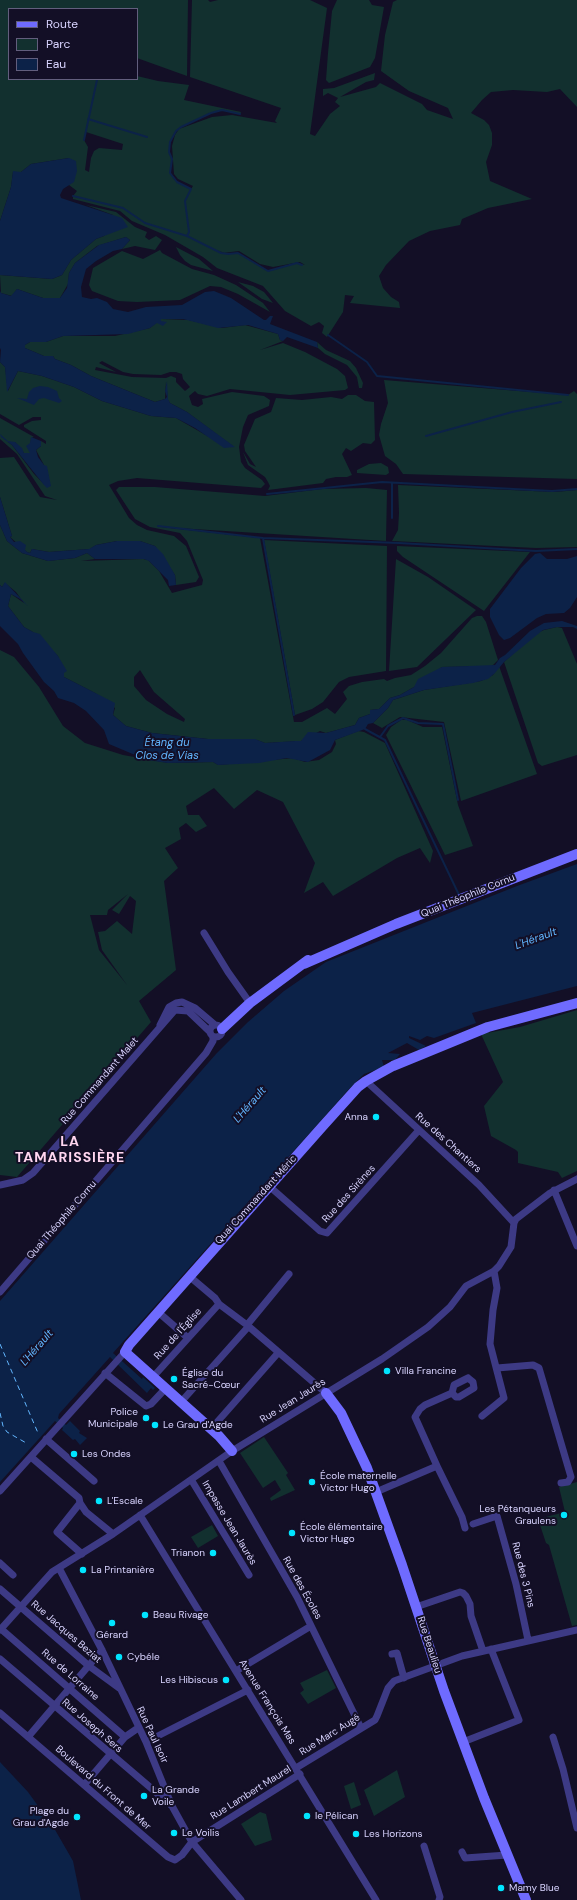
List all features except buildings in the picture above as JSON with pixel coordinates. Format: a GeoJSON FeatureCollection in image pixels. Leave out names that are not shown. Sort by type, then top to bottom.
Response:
{"type":"FeatureCollection","features":[{"type":"Feature","properties":{"kind":"street","name":"Quai Théophile Cornu"},"geometry":{"type":"LineString","coordinates":[[219,1027],[304,964],[310,957],[332,945],[359,940],[577,854]]}},
{"type":"Feature","properties":{"kind":"street"},"geometry":{"type":"LineString","coordinates":[[204,933],[228,972],[250,1003]]}},
{"type":"Feature","properties":{"kind":"street","name":"Rue Commandant Malet"},"geometry":{"type":"LineString","coordinates":[[158,1028],[169,1007],[176,1003],[182,1002],[195,1008],[219,1027]]}},
{"type":"Feature","properties":{"kind":"street","name":"Quai Commandant Méric"},"geometry":{"type":"LineString","coordinates":[[0,1491],[120,1357],[128,1345],[269,1186],[350,1096],[366,1081],[394,1066],[488,1027],[577,1003]]}},
{"type":"Feature","properties":{"kind":"street","name":"Rue Commandant Malet"},"geometry":{"type":"LineString","coordinates":[[0,1185],[23,1180],[33,1174],[174,1011],[181,1009],[191,1013],[211,1034]]}},
{"type":"Feature","properties":{"kind":"street"},"geometry":{"type":"LineString","coordinates":[[211,1027],[219,1027],[219,1037],[211,1034],[211,1027]]}},
{"type":"Feature","properties":{"kind":"street","name":"Quai Théophile Cornu"},"geometry":{"type":"LineString","coordinates":[[0,1292],[206,1053],[213,1041],[211,1034]]}},
{"type":"Feature","properties":{"kind":"street","name":"Rue des Chantiers"},"geometry":{"type":"LineString","coordinates":[[366,1081],[479,1185],[514,1223]]}},
{"type":"Feature","properties":{"kind":"street","name":"Rue des Sirènes"},"geometry":{"type":"LineString","coordinates":[[269,1186],[320,1231],[327,1233],[419,1130]]}},
{"type":"Feature","properties":{"kind":"street"},"geometry":{"type":"LineString","coordinates":[[514,1223],[524,1211],[554,1190],[577,1179]]}},
{"type":"Feature","properties":{"kind":"street"},"geometry":{"type":"LineString","coordinates":[[554,1190],[577,1246]]}},
{"type":"Feature","properties":{"kind":"street","name":"Rue Jean Jaurès"},"geometry":{"type":"LineString","coordinates":[[1,1630],[48,1576],[59,1568],[140,1516],[232,1452],[420,1334],[444,1314],[466,1286],[494,1271],[499,1266],[511,1246],[514,1223]]}},
{"type":"Feature","properties":{"kind":"street"},"geometry":{"type":"LineString","coordinates":[[482,1416],[504,1398],[490,1344],[492,1310],[497,1288],[494,1271]]}},
{"type":"Feature","properties":{"kind":"street"},"geometry":{"type":"LineString","coordinates":[[181,1402],[248,1326],[289,1274]]}},
{"type":"Feature","properties":{"kind":"street"},"geometry":{"type":"LineString","coordinates":[[189,1276],[215,1298],[219,1304],[248,1326],[326,1393]]}},
{"type":"Feature","properties":{"kind":"street","name":"Rue de l'Église"},"geometry":{"type":"LineString","coordinates":[[153,1377],[219,1304]]}},
{"type":"Feature","properties":{"kind":"street"},"geometry":{"type":"LineString","coordinates":[[158,1312],[188,1338]]}},
{"type":"Feature","properties":{"kind":"street"},"geometry":{"type":"LineString","coordinates":[[211,1429],[278,1353]]}},
{"type":"Feature","properties":{"kind":"street"},"geometry":{"type":"LineString","coordinates":[[120,1357],[153,1377],[166,1388],[211,1429],[232,1452]]}},
{"type":"Feature","properties":{"kind":"street"},"geometry":{"type":"LineString","coordinates":[[497,1368],[533,1365],[539,1368],[571,1477],[568,1482],[562,1483]]}},
{"type":"Feature","properties":{"kind":"street"},"geometry":{"type":"LineString","coordinates":[[105,1373],[146,1406],[151,1404],[166,1388]]}},
{"type":"Feature","properties":{"kind":"street","name":"Rue Beaulieu"},"geometry":{"type":"LineString","coordinates":[[326,1393],[343,1417],[376,1492],[463,1742],[526,1900]]}},
{"type":"Feature","properties":{"kind":"street"},"geometry":{"type":"LineString","coordinates":[[452,1393],[424,1405],[420,1408],[415,1417],[462,1517],[465,1528]]}},
{"type":"Feature","properties":{"kind":"street"},"geometry":{"type":"LineString","coordinates":[[46,1439],[94,1481]]}},
{"type":"Feature","properties":{"kind":"street"},"geometry":{"type":"LineString","coordinates":[[31,1457],[79,1498],[80,1503],[86,1512],[113,1534]]}},
{"type":"Feature","properties":{"kind":"street","name":"Rue des Écoles"},"geometry":{"type":"LineString","coordinates":[[219,1461],[296,1597],[361,1728]]}},
{"type":"Feature","properties":{"kind":"street"},"geometry":{"type":"LineString","coordinates":[[376,1492],[437,1466]]}},
{"type":"Feature","properties":{"kind":"street","name":"Impasse Jean Jaurès"},"geometry":{"type":"LineString","coordinates":[[192,1481],[249,1575]]}},
{"type":"Feature","properties":{"kind":"street"},"geometry":{"type":"LineString","coordinates":[[80,1503],[57,1532],[82,1554]]}},
{"type":"Feature","properties":{"kind":"street","name":"Avenue François Mas"},"geometry":{"type":"LineString","coordinates":[[140,1516],[376,1900]]}},
{"type":"Feature","properties":{"kind":"street","name":"Rue des 3 Pins"},"geometry":{"type":"LineString","coordinates":[[473,1524],[497,1516],[516,1584],[528,1640]]}},
{"type":"Feature","properties":{"kind":"street"},"geometry":{"type":"LineString","coordinates":[[0,1563],[13,1575]]}},
{"type":"Feature","properties":{"kind":"street","name":"Rue Paul Isoir"},"geometry":{"type":"LineString","coordinates":[[59,1568],[102,1650],[146,1742],[172,1806],[192,1842],[241,1900]]}},
{"type":"Feature","properties":{"kind":"street","name":"Rue Jacques Beziat"},"geometry":{"type":"LineString","coordinates":[[0,1589],[89,1666],[120,1690]]}},
{"type":"Feature","properties":{"kind":"street"},"geometry":{"type":"LineString","coordinates":[[416,1607],[460,1592],[463,1593],[470,1604],[482,1651]]}},
{"type":"Feature","properties":{"kind":"street"},"geometry":{"type":"LineString","coordinates":[[236,1671],[311,1626]]}},
{"type":"Feature","properties":{"kind":"street","name":"Rue de Lorraine"},"geometry":{"type":"LineString","coordinates":[[1,1630],[125,1737]]}},
{"type":"Feature","properties":{"kind":"street"},"geometry":{"type":"LineString","coordinates":[[392,1654],[397,1653],[404,1678],[482,1651],[577,1630]]}},
{"type":"Feature","properties":{"kind":"street"},"geometry":{"type":"LineString","coordinates":[[463,1742],[519,1720],[491,1649]]}},
{"type":"Feature","properties":{"kind":"street"},"geometry":{"type":"LineString","coordinates":[[28,1736],[102,1650]]}},
{"type":"Feature","properties":{"kind":"street","name":"Rue Joseph Sers"},"geometry":{"type":"LineString","coordinates":[[0,1659],[110,1755],[172,1806]]}},
{"type":"Feature","properties":{"kind":"street","name":"Rue Marc Augé"},"geometry":{"type":"LineString","coordinates":[[298,1771],[375,1720],[390,1684],[404,1678]]}},
{"type":"Feature","properties":{"kind":"street"},"geometry":{"type":"LineString","coordinates":[[146,1742],[248,1690]]}},
{"type":"Feature","properties":{"kind":"street","name":"Boulevard du Front de Mer"},"geometry":{"type":"LineString","coordinates":[[0,1713],[168,1857],[176,1860],[192,1842]]}},
{"type":"Feature","properties":{"kind":"street"},"geometry":{"type":"LineString","coordinates":[[84,1785],[125,1737],[138,1728]]}},
{"type":"Feature","properties":{"kind":"street"},"geometry":{"type":"LineString","coordinates":[[553,1737],[563,1769],[577,1828]]}},
{"type":"Feature","properties":{"kind":"street","name":"Rue Lambert Maurel"},"geometry":{"type":"LineString","coordinates":[[192,1842],[298,1771]]}},
{"type":"Feature","properties":{"kind":"street"},"geometry":{"type":"LineString","coordinates":[[424,1846],[440,1897],[439,1900]]}},
{"type":"Feature","properties":{"kind":"street"},"geometry":{"type":"LineString","coordinates":[[462,1852],[465,1858],[507,1855]]}},
{"type":"Feature","properties":{"kind":"green space"},"geometry":{"type":"Polygon","coordinates":[[[0,0],[188,0],[187,76],[138,58],[138,8],[8,8],[8,80],[138,80],[138,76],[158,81],[189,85],[184,100],[241,112],[240,114],[222,110],[211,113],[181,127],[176,131],[170,143],[169,152],[172,159],[170,173],[177,182],[191,189],[193,186],[178,179],[174,174],[172,146],[175,135],[179,129],[212,117],[232,115],[277,123],[275,121],[281,108],[190,77],[192,0],[208,0],[210,2],[218,0],[310,0],[327,8],[310,134],[315,136],[330,114],[340,106],[335,102],[338,98],[328,93],[323,96],[323,89],[334,88],[375,73],[374,80],[366,82],[340,97],[376,87],[380,83],[422,104],[427,110],[453,119],[448,108],[409,91],[381,71],[385,35],[393,2],[397,0],[577,0],[577,107],[560,89],[547,92],[513,90],[491,92],[471,113],[484,120],[489,125],[492,133],[492,145],[486,162],[490,181],[532,199],[488,208],[462,219],[460,225],[430,231],[409,241],[386,265],[379,276],[383,288],[391,297],[399,302],[400,308],[350,303],[354,296],[345,295],[343,312],[327,337],[322,333],[324,326],[319,322],[311,326],[285,311],[263,286],[217,268],[203,257],[165,235],[132,221],[120,211],[73,199],[73,196],[77,191],[69,185],[69,158],[31,164],[21,172],[13,172],[11,187],[0,221],[0,0]],[[86,132],[84,140],[88,147],[85,170],[89,172],[91,158],[94,151],[99,148],[122,150],[123,144],[86,132]],[[239,251],[224,253],[238,253],[268,271],[297,263],[305,265],[300,262],[273,267],[260,264],[239,251]]]}},
{"type":"Feature","properties":{"kind":"green space"},"geometry":{"type":"Polygon","coordinates":[[[337,0],[369,0],[372,5],[384,7],[375,58],[370,67],[329,83],[326,80],[332,11],[337,0]]]}},
{"type":"Feature","properties":{"kind":"green space"},"geometry":{"type":"Polygon","coordinates":[[[86,205],[116,212],[135,227],[147,232],[145,237],[149,240],[156,236],[162,240],[155,250],[135,246],[122,249],[130,240],[126,237],[97,246],[75,263],[69,273],[68,284],[60,298],[43,298],[17,289],[12,296],[1,293],[0,275],[52,279],[62,275],[71,260],[96,239],[104,236],[113,215],[86,205]]]}},
{"type":"Feature","properties":{"kind":"green space"},"geometry":{"type":"Polygon","coordinates":[[[176,247],[199,259],[213,271],[191,265],[180,255],[176,247]]]}},
{"type":"Feature","properties":{"kind":"green space"},"geometry":{"type":"Polygon","coordinates":[[[160,250],[162,253],[192,269],[214,275],[236,285],[263,303],[270,312],[238,294],[221,287],[210,286],[180,300],[137,302],[118,301],[92,291],[89,285],[93,268],[122,251],[143,259],[160,250]]]}},
{"type":"Feature","properties":{"kind":"green space"},"geometry":{"type":"Polygon","coordinates":[[[238,282],[253,286],[264,292],[273,303],[262,299],[238,282]]]}},
{"type":"Feature","properties":{"kind":"green space"},"geometry":{"type":"Polygon","coordinates":[[[161,319],[189,320],[222,328],[245,325],[278,334],[280,340],[283,341],[260,350],[283,343],[305,352],[337,369],[345,376],[348,388],[345,390],[290,395],[230,389],[207,396],[198,394],[195,391],[189,396],[192,405],[198,407],[203,404],[202,399],[232,392],[264,396],[270,400],[269,406],[248,415],[243,427],[239,447],[241,462],[245,468],[262,480],[265,484],[261,488],[137,478],[118,481],[109,485],[129,518],[137,525],[147,530],[174,536],[186,546],[199,577],[196,582],[176,585],[175,575],[155,546],[140,541],[117,541],[96,545],[90,549],[49,552],[32,549],[30,553],[27,552],[10,537],[12,536],[0,497],[0,458],[14,457],[40,497],[57,500],[45,496],[17,454],[0,439],[0,418],[34,437],[31,438],[30,453],[24,453],[15,442],[8,442],[12,445],[34,474],[47,487],[44,465],[36,450],[41,446],[41,441],[46,444],[46,441],[24,427],[24,425],[32,421],[41,420],[41,417],[33,417],[19,425],[0,414],[0,362],[5,367],[8,391],[18,371],[42,376],[74,387],[102,401],[151,416],[176,418],[209,437],[234,447],[187,412],[170,403],[168,400],[166,382],[165,399],[155,402],[91,376],[71,365],[55,359],[53,356],[44,356],[25,348],[25,345],[30,342],[46,342],[63,336],[115,336],[150,328],[161,319]],[[102,361],[99,363],[116,372],[96,367],[95,370],[132,377],[166,378],[171,376],[176,378],[176,382],[185,391],[190,387],[183,379],[182,374],[176,372],[161,375],[133,374],[123,372],[102,361]]]}},
{"type":"Feature","properties":{"kind":"green space"},"geometry":{"type":"Polygon","coordinates":[[[317,342],[326,350],[350,361],[356,368],[363,383],[362,388],[359,388],[357,377],[347,365],[325,354],[318,348],[317,342]]]}},
{"type":"Feature","properties":{"kind":"green space"},"geometry":{"type":"Polygon","coordinates":[[[384,380],[568,395],[574,391],[577,394],[577,479],[403,474],[396,464],[385,456],[379,435],[388,403],[384,380]]]}},
{"type":"Feature","properties":{"kind":"green space"},"geometry":{"type":"Polygon","coordinates":[[[348,395],[356,395],[365,401],[374,402],[375,440],[371,444],[363,443],[351,451],[346,448],[342,454],[352,475],[347,477],[326,479],[323,483],[268,490],[270,486],[265,477],[248,465],[243,452],[250,464],[256,467],[245,451],[244,445],[255,419],[271,412],[276,398],[302,400],[331,397],[342,399],[348,395]]]}},
{"type":"Feature","properties":{"kind":"green space"},"geometry":{"type":"Polygon","coordinates":[[[381,463],[388,467],[389,473],[386,475],[357,473],[357,470],[369,464],[381,463]]]}},
{"type":"Feature","properties":{"kind":"green space"},"geometry":{"type":"Polygon","coordinates":[[[398,485],[555,492],[577,490],[577,547],[536,548],[392,541],[398,530],[398,485]]]}},
{"type":"Feature","properties":{"kind":"green space"},"geometry":{"type":"Polygon","coordinates":[[[119,487],[155,487],[265,496],[322,489],[366,488],[387,490],[386,541],[161,527],[260,538],[294,722],[302,722],[327,708],[335,714],[347,699],[343,692],[349,686],[362,682],[384,679],[387,681],[411,675],[441,653],[472,618],[477,616],[482,616],[486,622],[498,660],[492,666],[442,667],[414,687],[400,695],[390,698],[379,709],[370,710],[370,714],[359,718],[355,725],[326,733],[320,731],[301,741],[265,743],[257,740],[208,739],[152,733],[126,726],[113,715],[115,708],[95,693],[64,677],[58,656],[33,632],[24,627],[8,606],[11,594],[24,603],[16,592],[5,583],[2,587],[0,585],[0,525],[7,541],[22,553],[48,561],[75,558],[87,553],[95,559],[81,561],[143,559],[148,560],[159,571],[172,593],[202,585],[203,580],[187,541],[180,533],[150,527],[135,519],[116,490],[119,487]],[[140,670],[134,677],[134,686],[146,700],[167,714],[184,722],[185,719],[154,692],[140,670]]]}},
{"type":"Feature","properties":{"kind":"green space"},"geometry":{"type":"Polygon","coordinates":[[[264,540],[387,546],[386,671],[349,677],[339,682],[323,702],[312,709],[295,715],[264,540]]]}},
{"type":"Feature","properties":{"kind":"green space"},"geometry":{"type":"Polygon","coordinates":[[[397,546],[530,552],[484,611],[403,557],[397,551],[397,546]]]}},
{"type":"Feature","properties":{"kind":"green space"},"geometry":{"type":"Polygon","coordinates":[[[396,559],[428,577],[476,610],[417,667],[389,671],[396,559]]]}},
{"type":"Feature","properties":{"kind":"green space"},"geometry":{"type":"Polygon","coordinates":[[[557,627],[562,628],[577,664],[577,755],[542,766],[538,763],[504,662],[535,634],[557,627]]]}},
{"type":"Feature","properties":{"kind":"green space"},"geometry":{"type":"Polygon","coordinates":[[[0,650],[14,657],[39,687],[63,726],[85,743],[123,755],[168,763],[213,762],[218,765],[293,758],[305,762],[319,760],[332,752],[336,744],[335,740],[358,731],[364,732],[385,743],[433,851],[430,863],[420,848],[397,858],[333,896],[323,882],[304,893],[315,863],[283,802],[257,790],[234,809],[214,788],[186,806],[188,815],[199,815],[207,826],[196,832],[186,823],[179,828],[181,839],[165,848],[178,868],[164,881],[176,970],[139,1001],[151,1022],[17,1177],[0,1175],[0,650]],[[128,894],[108,910],[107,915],[90,915],[99,950],[127,985],[102,950],[98,932],[105,931],[117,921],[132,934],[136,901],[130,896],[119,914],[112,910],[128,894]]]}},
{"type":"Feature","properties":{"kind":"green space"},"geometry":{"type":"Polygon","coordinates":[[[499,666],[537,774],[461,801],[444,722],[400,717],[382,728],[373,723],[388,708],[393,700],[424,690],[481,681],[493,675],[499,666]]]}},
{"type":"Feature","properties":{"kind":"green space"},"geometry":{"type":"Polygon","coordinates":[[[401,720],[407,720],[423,727],[442,727],[458,805],[473,846],[445,855],[386,735],[391,727],[401,720]]]}},
{"type":"Feature","properties":{"kind":"green space"},"geometry":{"type":"Polygon","coordinates":[[[577,1010],[577,1171],[562,1178],[558,1172],[518,1163],[518,1152],[516,1150],[491,1136],[484,1106],[503,1082],[481,1034],[520,1027],[577,1010]]]}},
{"type":"Feature","properties":{"kind":"green space"},"geometry":{"type":"Polygon","coordinates":[[[264,1437],[288,1473],[286,1475],[295,1490],[271,1501],[270,1498],[281,1490],[275,1480],[263,1488],[240,1453],[264,1437]]]}},
{"type":"Feature","properties":{"kind":"green space"},"geometry":{"type":"Polygon","coordinates":[[[577,1482],[577,1625],[572,1626],[549,1545],[546,1543],[538,1519],[565,1512],[559,1487],[577,1482]]]}},
{"type":"Feature","properties":{"kind":"green space"},"geometry":{"type":"Polygon","coordinates":[[[212,1525],[218,1536],[198,1548],[191,1537],[212,1525]]]}},
{"type":"Feature","properties":{"kind":"green space"},"geometry":{"type":"Polygon","coordinates":[[[327,1670],[336,1688],[308,1704],[300,1693],[304,1690],[300,1683],[327,1670]]]}},
{"type":"Feature","properties":{"kind":"green space"},"geometry":{"type":"Polygon","coordinates":[[[397,1770],[405,1797],[374,1816],[364,1790],[397,1770]]]}},
{"type":"Feature","properties":{"kind":"green space"},"geometry":{"type":"Polygon","coordinates":[[[354,1782],[361,1805],[351,1809],[344,1786],[354,1782]]]}},
{"type":"Feature","properties":{"kind":"green space"},"geometry":{"type":"Polygon","coordinates":[[[260,1812],[266,1814],[272,1840],[255,1846],[241,1824],[260,1812]]]}},
{"type":"Feature","properties":{"kind":"water"},"geometry":{"type":"Polygon","coordinates":[[[69,158],[76,161],[77,171],[74,182],[63,189],[60,195],[61,198],[122,218],[128,227],[96,239],[71,260],[62,275],[52,279],[0,275],[0,221],[11,187],[13,171],[21,172],[31,164],[69,158]]]}},
{"type":"Feature","properties":{"kind":"water"},"geometry":{"type":"Polygon","coordinates":[[[126,237],[130,240],[122,249],[113,251],[86,269],[81,287],[82,297],[91,299],[97,298],[107,302],[113,309],[128,312],[146,307],[182,305],[205,292],[214,291],[231,298],[264,320],[270,316],[273,316],[270,324],[317,342],[318,348],[287,337],[283,341],[280,340],[278,334],[248,325],[218,328],[183,319],[161,319],[161,321],[167,322],[163,326],[157,323],[150,328],[128,334],[63,336],[46,342],[30,342],[25,345],[25,348],[44,356],[53,356],[55,359],[71,365],[91,376],[155,402],[167,397],[165,391],[167,381],[168,399],[170,403],[187,412],[235,447],[224,448],[195,428],[176,418],[151,416],[102,401],[74,387],[42,376],[18,371],[7,392],[5,367],[0,362],[0,291],[1,293],[11,296],[17,289],[43,298],[60,298],[67,288],[69,273],[75,263],[99,245],[126,237]]]}},
{"type":"Feature","properties":{"kind":"water"},"geometry":{"type":"Polygon","coordinates":[[[40,386],[48,387],[57,391],[59,398],[62,401],[59,403],[44,398],[39,399],[34,405],[17,398],[27,399],[29,392],[33,388],[40,386]]]}},
{"type":"Feature","properties":{"kind":"water"},"geometry":{"type":"Polygon","coordinates":[[[0,434],[8,441],[15,442],[22,448],[24,453],[30,453],[26,446],[30,443],[31,437],[41,441],[41,446],[36,450],[38,457],[44,465],[47,466],[51,486],[47,488],[44,485],[12,445],[1,437],[0,434]]]}},
{"type":"Feature","properties":{"kind":"water"},"geometry":{"type":"Polygon","coordinates":[[[0,497],[12,536],[10,537],[14,542],[20,541],[26,545],[25,550],[27,552],[30,553],[32,549],[49,552],[89,549],[96,545],[117,541],[140,541],[155,546],[163,554],[175,575],[176,585],[169,586],[168,580],[149,561],[144,559],[95,559],[87,553],[75,558],[48,561],[22,553],[7,541],[0,525],[0,497]]]}},
{"type":"Feature","properties":{"kind":"water"},"geometry":{"type":"Polygon","coordinates":[[[540,553],[547,559],[567,559],[577,556],[577,597],[570,608],[564,613],[546,614],[537,618],[510,638],[504,640],[499,635],[490,617],[490,609],[521,568],[535,554],[540,553]]]}},
{"type":"Feature","properties":{"kind":"water","name":"Étang du Clos de Vias"},"geometry":{"type":"Polygon","coordinates":[[[5,582],[28,606],[11,594],[8,606],[24,627],[40,634],[58,656],[67,671],[64,673],[64,677],[115,703],[113,715],[126,726],[152,733],[208,739],[255,739],[265,743],[301,741],[308,732],[326,733],[355,725],[359,718],[370,714],[370,710],[379,709],[390,698],[400,695],[414,687],[418,679],[442,667],[495,665],[500,658],[530,631],[544,623],[562,621],[577,626],[577,629],[573,627],[557,627],[543,630],[504,662],[488,679],[473,683],[424,690],[393,700],[388,708],[373,723],[368,724],[365,729],[335,740],[330,750],[308,762],[287,758],[259,763],[218,765],[213,762],[168,763],[147,760],[109,744],[104,730],[86,711],[74,703],[58,698],[54,691],[44,682],[18,644],[0,626],[0,585],[2,587],[5,582]]]}},
{"type":"Feature","properties":{"kind":"water","name":"L'Hérault"},"geometry":{"type":"Polygon","coordinates":[[[577,864],[577,986],[472,1013],[476,1023],[434,1038],[427,1036],[420,1040],[409,1036],[409,1038],[426,1046],[419,1050],[407,1043],[388,1053],[400,1054],[395,1060],[382,1060],[384,1067],[364,1074],[349,1089],[113,1353],[142,1379],[143,1377],[155,1388],[153,1390],[151,1388],[147,1393],[110,1357],[59,1414],[58,1418],[66,1425],[70,1421],[80,1431],[79,1433],[87,1438],[80,1445],[75,1439],[73,1440],[62,1430],[63,1428],[55,1421],[0,1482],[0,1301],[216,1054],[248,1022],[284,991],[326,962],[517,886],[577,864]]]}},
{"type":"Feature","properties":{"kind":"water"},"geometry":{"type":"Polygon","coordinates":[[[0,1762],[28,1792],[54,1828],[73,1861],[81,1900],[0,1900],[0,1762]]]}},
{"type":"Feature","properties":{"kind":"waterway"},"geometry":{"type":"LineString","coordinates":[[84,140],[97,80]]}},
{"type":"Feature","properties":{"kind":"waterway"},"geometry":{"type":"LineString","coordinates":[[187,236],[189,232],[185,201],[191,189],[177,182],[170,173],[172,159],[169,152],[170,142],[176,131],[181,127],[211,113],[222,110],[240,114]]}},
{"type":"Feature","properties":{"kind":"waterway"},"geometry":{"type":"LineString","coordinates":[[88,119],[147,137]]}},
{"type":"Feature","properties":{"kind":"waterway"},"geometry":{"type":"LineString","coordinates":[[73,196],[123,208],[145,223],[187,236],[221,253],[238,253],[268,271],[297,263],[302,265]]}},
{"type":"Feature","properties":{"kind":"waterway"},"geometry":{"type":"LineString","coordinates":[[328,335],[367,362],[377,376],[568,395]]}},
{"type":"Feature","properties":{"kind":"waterway"},"geometry":{"type":"LineString","coordinates":[[426,436],[512,412],[561,402]]}},
{"type":"Feature","properties":{"kind":"waterway"},"geometry":{"type":"LineString","coordinates":[[267,494],[382,482],[552,491],[577,489]]}},
{"type":"Feature","properties":{"kind":"waterway"},"geometry":{"type":"LineString","coordinates":[[392,483],[392,518]]}},
{"type":"Feature","properties":{"kind":"waterway"},"geometry":{"type":"LineString","coordinates":[[158,526],[263,538],[399,543],[536,551],[577,549]]}},
{"type":"Feature","properties":{"kind":"waterway"},"geometry":{"type":"LineString","coordinates":[[263,538],[294,715]]}},
{"type":"Feature","properties":{"kind":"waterway"},"geometry":{"type":"LineString","coordinates":[[380,737],[388,726],[403,718],[418,723],[443,724],[458,800]]}},
{"type":"Feature","properties":{"kind":"waterway"},"geometry":{"type":"LineString","coordinates":[[365,729],[385,740],[460,897]]}},
{"type":"Feature","properties":{"kind":"ferry route"},"geometry":{"type":"LineString","coordinates":[[0,1344],[38,1433]]}},
{"type":"Feature","properties":{"kind":"ferry route"},"geometry":{"type":"LineString","coordinates":[[0,1413],[3,1426],[7,1432],[28,1444]]}},
{"type":"Feature","properties":{"kind":"place","name":"Anna"},"geometry":{"type":"Point","coordinates":[376,1117]}},
{"type":"Feature","properties":{"kind":"place","name":"Villa Francine"},"geometry":{"type":"Point","coordinates":[387,1371]}},
{"type":"Feature","properties":{"kind":"place","name":"Église du Sacré-Cœur"},"geometry":{"type":"Point","coordinates":[174,1379]}},
{"type":"Feature","properties":{"kind":"place","name":"Police Municipale"},"geometry":{"type":"Point","coordinates":[146,1418]}},
{"type":"Feature","properties":{"kind":"place","name":"Le Grau d'Agde"},"geometry":{"type":"Point","coordinates":[155,1425]}},
{"type":"Feature","properties":{"kind":"place","name":"Les Ondes"},"geometry":{"type":"Point","coordinates":[74,1454]}},
{"type":"Feature","properties":{"kind":"place","name":"École maternelle Victor Hugo"},"geometry":{"type":"Point","coordinates":[312,1482]}},
{"type":"Feature","properties":{"kind":"place","name":"L'Escale"},"geometry":{"type":"Point","coordinates":[99,1501]}},
{"type":"Feature","properties":{"kind":"place","name":"Les Pétanqueurs Graulens"},"geometry":{"type":"Point","coordinates":[564,1515]}},
{"type":"Feature","properties":{"kind":"place","name":"École élémentaire Victor Hugo"},"geometry":{"type":"Point","coordinates":[292,1533]}},
{"type":"Feature","properties":{"kind":"place","name":"Trianon"},"geometry":{"type":"Point","coordinates":[213,1553]}},
{"type":"Feature","properties":{"kind":"place","name":"La Printanière"},"geometry":{"type":"Point","coordinates":[83,1570]}},
{"type":"Feature","properties":{"kind":"place","name":"Beau Rivage"},"geometry":{"type":"Point","coordinates":[145,1615]}},
{"type":"Feature","properties":{"kind":"place","name":"Gérard"},"geometry":{"type":"Point","coordinates":[112,1623]}},
{"type":"Feature","properties":{"kind":"place","name":"Cybéle"},"geometry":{"type":"Point","coordinates":[119,1657]}},
{"type":"Feature","properties":{"kind":"place","name":"Les Hibiscus"},"geometry":{"type":"Point","coordinates":[226,1680]}},
{"type":"Feature","properties":{"kind":"place","name":"La Grande Voile"},"geometry":{"type":"Point","coordinates":[144,1796]}},
{"type":"Feature","properties":{"kind":"place","name":"le Pélican"},"geometry":{"type":"Point","coordinates":[307,1816]}},
{"type":"Feature","properties":{"kind":"place","name":"Plage du Grau d'Agde"},"geometry":{"type":"Point","coordinates":[77,1817]}},
{"type":"Feature","properties":{"kind":"place","name":"Le Voilis"},"geometry":{"type":"Point","coordinates":[174,1833]}},
{"type":"Feature","properties":{"kind":"place","name":"Les Horizons"},"geometry":{"type":"Point","coordinates":[356,1834]}},
{"type":"Feature","properties":{"kind":"place","name":"Mamy Blue"},"geometry":{"type":"Point","coordinates":[501,1888]}},
{"type":"Feature","properties":{"kind":"district","name":"LA TAMARISSIÈRE"},"geometry":{"type":"Point","coordinates":[70,1150]}}]}
